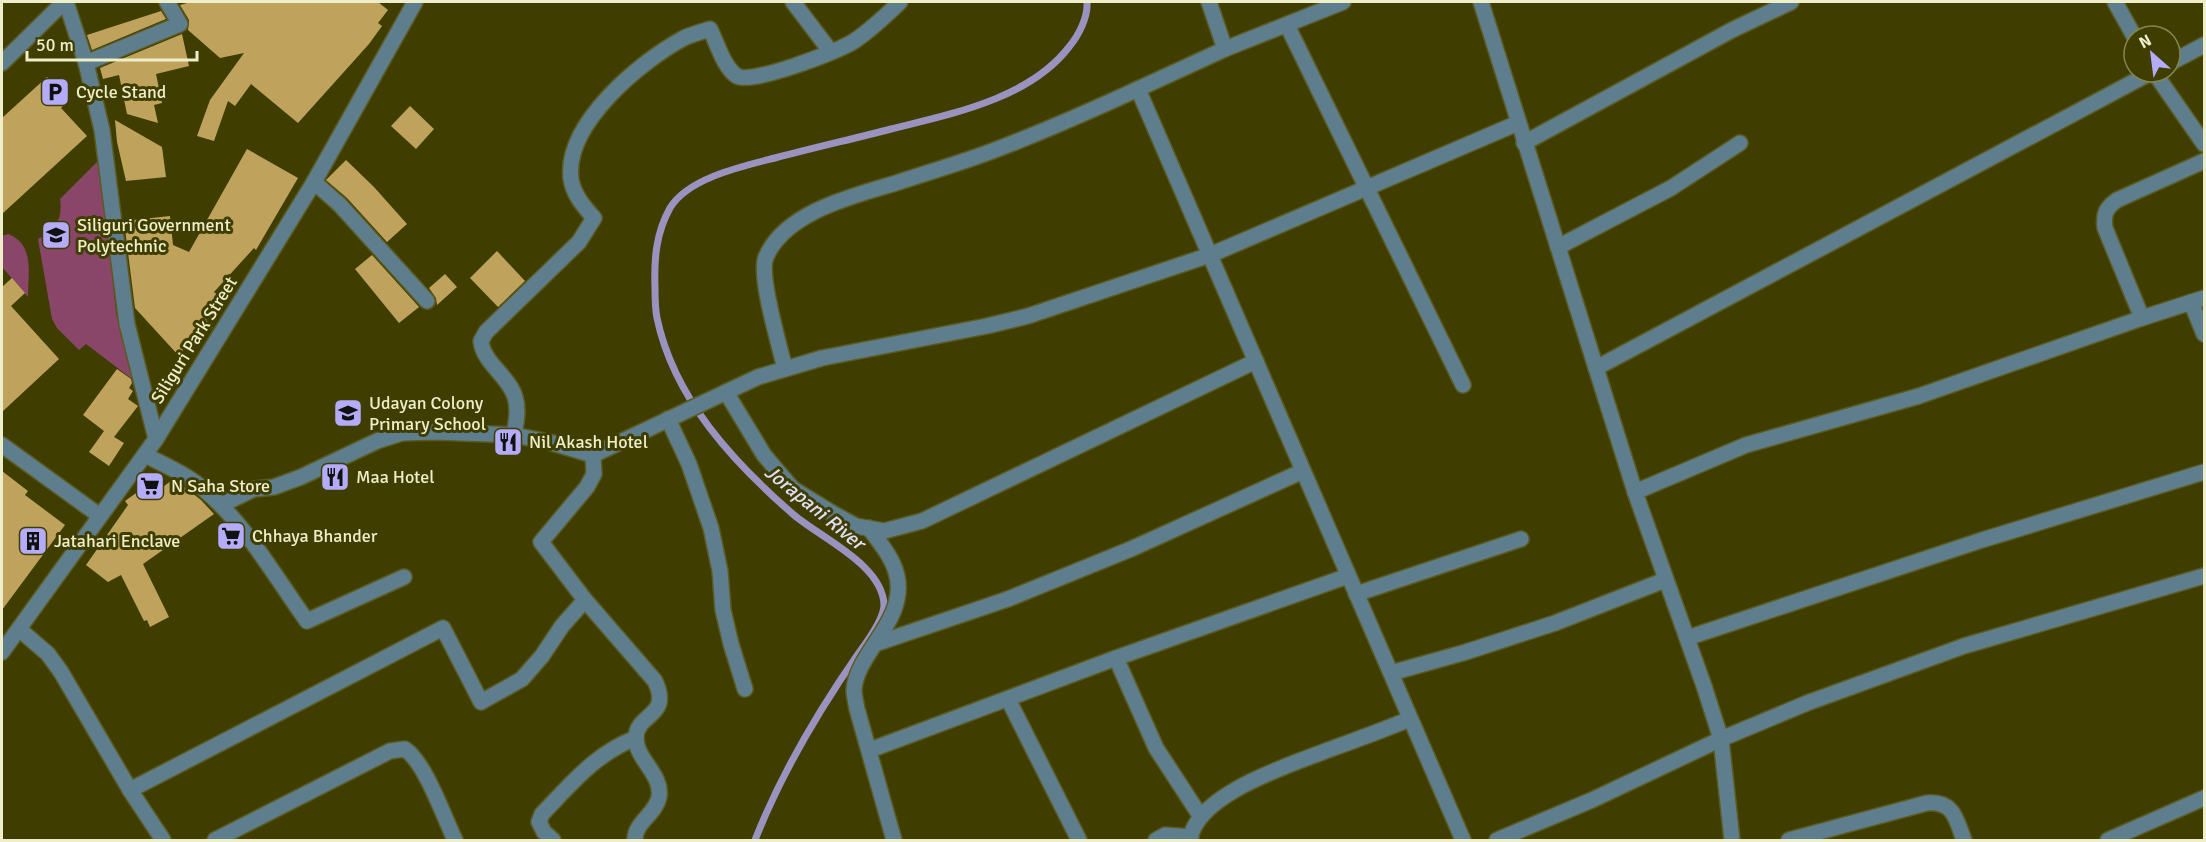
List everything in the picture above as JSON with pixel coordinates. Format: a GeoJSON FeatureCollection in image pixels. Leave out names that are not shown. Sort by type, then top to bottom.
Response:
{"type":"FeatureCollection","features":[{"type":"Feature","properties":{"kind":"street"},"geometry":{"type":"LineString","coordinates":[[2,63],[65,2],[86,63],[102,130],[127,324],[156,439]]}},
{"type":"Feature","properties":{"kind":"street"},"geometry":{"type":"LineString","coordinates":[[86,63],[180,24],[167,2]]}},
{"type":"Feature","properties":{"kind":"street","name":"Siliguri Park Street"},"geometry":{"type":"LineString","coordinates":[[2,652],[156,439],[314,182],[415,2]]}},
{"type":"Feature","properties":{"kind":"street"},"geometry":{"type":"LineString","coordinates":[[793,2],[831,52]]}},
{"type":"Feature","properties":{"kind":"street"},"geometry":{"type":"LineString","coordinates":[[514,435],[518,409],[515,396],[510,385],[483,351],[481,341],[486,332],[579,242],[594,218],[575,191],[571,179],[572,163],[579,141],[605,99],[653,59],[685,37],[710,29],[728,66],[742,78],[778,71],[852,42],[900,2]]}},
{"type":"Feature","properties":{"kind":"street"},"geometry":{"type":"LineString","coordinates":[[1209,2],[1225,49]]}},
{"type":"Feature","properties":{"kind":"street"},"geometry":{"type":"LineString","coordinates":[[785,369],[765,280],[764,260],[775,241],[795,223],[835,202],[983,154],[1048,130],[1225,49],[1343,2]]}},
{"type":"Feature","properties":{"kind":"street"},"geometry":{"type":"LineString","coordinates":[[1481,2],[1635,492],[1721,739],[1732,840]]}},
{"type":"Feature","properties":{"kind":"street"},"geometry":{"type":"LineString","coordinates":[[1524,143],[1732,30],[1791,2]]}},
{"type":"Feature","properties":{"kind":"street"},"geometry":{"type":"LineString","coordinates":[[2115,2],[2127,24]]}},
{"type":"Feature","properties":{"kind":"street"},"geometry":{"type":"LineString","coordinates":[[1287,25],[1463,385]]}},
{"type":"Feature","properties":{"kind":"street"},"geometry":{"type":"LineString","coordinates":[[2182,57],[2205,45]]}},
{"type":"Feature","properties":{"kind":"street"},"geometry":{"type":"LineString","coordinates":[[1596,368],[2130,84]]}},
{"type":"Feature","properties":{"kind":"street"},"geometry":{"type":"LineString","coordinates":[[2162,84],[2205,144]]}},
{"type":"Feature","properties":{"kind":"street"},"geometry":{"type":"LineString","coordinates":[[1138,89],[1463,840]]}},
{"type":"Feature","properties":{"kind":"street"},"geometry":{"type":"LineString","coordinates":[[221,505],[254,489],[274,487],[301,477],[377,441],[402,433],[514,435],[549,442],[592,455],[758,377],[822,358],[1028,316],[1210,255],[1518,123]]}},
{"type":"Feature","properties":{"kind":"street"},"geometry":{"type":"LineString","coordinates":[[1558,247],[1671,188],[1740,143]]}},
{"type":"Feature","properties":{"kind":"street"},"geometry":{"type":"LineString","coordinates":[[2142,318],[2105,228],[2103,217],[2107,208],[2117,200],[2205,161]]}},
{"type":"Feature","properties":{"kind":"street"},"geometry":{"type":"LineString","coordinates":[[314,182],[340,205],[427,301]]}},
{"type":"Feature","properties":{"kind":"street"},"geometry":{"type":"LineString","coordinates":[[1635,492],[1746,445],[1919,396],[2198,300],[2205,334]]}},
{"type":"Feature","properties":{"kind":"street"},"geometry":{"type":"LineString","coordinates":[[723,393],[764,455],[793,489],[856,526],[884,531],[922,521],[1256,361]]}},
{"type":"Feature","properties":{"kind":"street"},"geometry":{"type":"LineString","coordinates":[[671,417],[711,528],[720,571],[723,610],[745,688]]}},
{"type":"Feature","properties":{"kind":"street"},"geometry":{"type":"LineString","coordinates":[[2,445],[100,516]]}},
{"type":"Feature","properties":{"kind":"street"},"geometry":{"type":"LineString","coordinates":[[145,454],[195,482],[221,505],[245,534],[307,621],[404,577]]}},
{"type":"Feature","properties":{"kind":"street"},"geometry":{"type":"LineString","coordinates":[[592,455],[594,474],[587,487],[541,542],[585,600],[654,681],[660,693],[660,703],[638,730],[636,738],[638,749],[659,787],[659,798],[638,828],[635,840]]}},
{"type":"Feature","properties":{"kind":"street"},"geometry":{"type":"LineString","coordinates":[[878,643],[1018,595],[1131,549],[1303,471]]}},
{"type":"Feature","properties":{"kind":"street"},"geometry":{"type":"LineString","coordinates":[[1687,638],[1982,540],[2205,472]]}},
{"type":"Feature","properties":{"kind":"street"},"geometry":{"type":"LineString","coordinates":[[869,528],[886,550],[897,575],[898,594],[892,614],[878,643],[861,667],[854,690],[857,709],[894,840]]}},
{"type":"Feature","properties":{"kind":"street"},"geometry":{"type":"LineString","coordinates":[[1356,594],[1521,539]]}},
{"type":"Feature","properties":{"kind":"street"},"geometry":{"type":"LineString","coordinates":[[870,750],[1116,658],[1348,576]]}},
{"type":"Feature","properties":{"kind":"street"},"geometry":{"type":"LineString","coordinates":[[1497,840],[1592,800],[1721,739],[1807,703],[1964,646],[2205,576]]}},
{"type":"Feature","properties":{"kind":"street"},"geometry":{"type":"LineString","coordinates":[[1390,673],[1466,652],[1555,623],[1665,580]]}},
{"type":"Feature","properties":{"kind":"street"},"geometry":{"type":"LineString","coordinates":[[130,790],[443,628],[482,702],[522,679],[585,600]]}},
{"type":"Feature","properties":{"kind":"street"},"geometry":{"type":"LineString","coordinates":[[19,629],[48,654],[61,672],[130,790],[163,840]]}},
{"type":"Feature","properties":{"kind":"street"},"geometry":{"type":"LineString","coordinates":[[1116,658],[1156,748],[1201,817]]}},
{"type":"Feature","properties":{"kind":"street"},"geometry":{"type":"LineString","coordinates":[[1008,699],[1079,840]]}},
{"type":"Feature","properties":{"kind":"street"},"geometry":{"type":"LineString","coordinates":[[1156,840],[1165,835],[1190,838],[1201,817],[1224,796],[1259,777],[1410,719]]}},
{"type":"Feature","properties":{"kind":"street"},"geometry":{"type":"LineString","coordinates":[[553,840],[544,832],[539,822],[542,814],[581,773],[602,755],[619,744],[636,738]]}},
{"type":"Feature","properties":{"kind":"street"},"geometry":{"type":"LineString","coordinates":[[215,840],[390,751],[405,748],[414,755],[422,768],[455,840]]}},
{"type":"Feature","properties":{"kind":"street"},"geometry":{"type":"LineString","coordinates":[[2108,840],[2205,798]]}},
{"type":"Feature","properties":{"kind":"street"},"geometry":{"type":"LineString","coordinates":[[1789,840],[1927,802],[1939,802],[1948,807],[1964,840]]}},
{"type":"Feature","properties":{"kind":"shaded area"},"geometry":{"type":"Polygon","coordinates":[[[100,159],[116,312],[132,379],[86,344],[79,350],[57,328],[52,319],[38,239],[54,228],[57,223],[61,206],[60,199],[100,159]]]}},
{"type":"Feature","properties":{"kind":"shaded area"},"geometry":{"type":"Polygon","coordinates":[[[8,234],[23,245],[26,252],[29,270],[28,297],[2,267],[2,236],[8,234]]]}},
{"type":"Feature","properties":{"kind":"building"},"geometry":{"type":"Polygon","coordinates":[[[191,2],[378,2],[388,10],[378,23],[382,26],[369,44],[298,123],[251,84],[235,106],[228,101],[214,141],[197,136],[210,100],[244,53],[220,58],[188,30],[189,20],[180,5],[191,2]]]}},
{"type":"Feature","properties":{"kind":"building"},"geometry":{"type":"Polygon","coordinates":[[[161,11],[166,19],[92,50],[87,35],[161,11]]]}},
{"type":"Feature","properties":{"kind":"building"},"geometry":{"type":"Polygon","coordinates":[[[182,34],[189,66],[156,74],[162,103],[154,105],[158,123],[127,114],[119,75],[103,79],[100,68],[182,34]]]}},
{"type":"Feature","properties":{"kind":"building"},"geometry":{"type":"Polygon","coordinates":[[[47,77],[69,100],[61,108],[87,136],[2,214],[2,118],[47,77]]]}},
{"type":"Feature","properties":{"kind":"building"},"geometry":{"type":"Polygon","coordinates":[[[410,106],[434,129],[416,149],[391,126],[410,106]]]}},
{"type":"Feature","properties":{"kind":"building"},"geometry":{"type":"Polygon","coordinates":[[[115,120],[162,147],[166,177],[126,181],[117,142],[115,120]]]}},
{"type":"Feature","properties":{"kind":"building"},"geometry":{"type":"Polygon","coordinates":[[[247,149],[298,178],[256,250],[254,248],[214,292],[223,300],[206,320],[213,327],[199,341],[196,338],[178,355],[135,308],[124,221],[170,216],[173,245],[189,252],[247,149]]]}},
{"type":"Feature","properties":{"kind":"building"},"geometry":{"type":"Polygon","coordinates":[[[346,160],[407,224],[387,242],[347,198],[326,180],[346,160]]]}},
{"type":"Feature","properties":{"kind":"building"},"geometry":{"type":"Polygon","coordinates":[[[497,251],[525,281],[498,307],[470,278],[497,251]]]}},
{"type":"Feature","properties":{"kind":"building"},"geometry":{"type":"Polygon","coordinates":[[[372,255],[419,307],[399,323],[355,269],[372,255]]]}},
{"type":"Feature","properties":{"kind":"building"},"geometry":{"type":"Polygon","coordinates":[[[445,274],[457,287],[437,305],[436,298],[429,288],[445,274]]]}},
{"type":"Feature","properties":{"kind":"building"},"geometry":{"type":"Polygon","coordinates":[[[12,278],[25,293],[11,306],[59,359],[2,412],[2,287],[12,278]]]}},
{"type":"Feature","properties":{"kind":"building"},"geometry":{"type":"Polygon","coordinates":[[[117,369],[131,379],[132,383],[129,388],[133,391],[128,399],[138,406],[114,437],[124,443],[109,466],[89,452],[104,431],[83,415],[117,369]]]}},
{"type":"Feature","properties":{"kind":"building"},"geometry":{"type":"Polygon","coordinates":[[[2,471],[28,491],[25,495],[65,525],[2,610],[2,471]]]}},
{"type":"Feature","properties":{"kind":"building"},"geometry":{"type":"Polygon","coordinates":[[[157,478],[163,487],[172,480],[178,489],[183,486],[214,514],[143,564],[169,617],[150,627],[147,620],[144,621],[121,575],[108,582],[86,565],[128,505],[125,501],[157,478]]]}},
{"type":"Feature","properties":{"kind":"waterway","name":"Jorapani River"},"geometry":{"type":"LineString","coordinates":[[755,840],[776,791],[801,744],[874,631],[884,605],[881,591],[873,577],[862,565],[794,515],[729,451],[709,427],[677,376],[665,348],[655,302],[656,256],[665,217],[678,198],[690,189],[732,169],[938,117],[988,102],[1011,92],[1033,80],[1069,47],[1082,26],[1087,2]]}},
{"type":"Feature","properties":{"kind":"place","name":"Cycle Stand"},"geometry":{"type":"Point","coordinates":[55,92]}},
{"type":"Feature","properties":{"kind":"place","name":"Siliguri Government Polytechnic"},"geometry":{"type":"Point","coordinates":[56,235]}},
{"type":"Feature","properties":{"kind":"place","name":"Udayan Colony Primary School"},"geometry":{"type":"Point","coordinates":[348,413]}},
{"type":"Feature","properties":{"kind":"place","name":"Nil Akash Hotel"},"geometry":{"type":"Point","coordinates":[508,442]}},
{"type":"Feature","properties":{"kind":"place","name":"Maa Hotel"},"geometry":{"type":"Point","coordinates":[335,477]}},
{"type":"Feature","properties":{"kind":"place","name":"N Saha Store"},"geometry":{"type":"Point","coordinates":[150,486]}},
{"type":"Feature","properties":{"kind":"place","name":"Chhaya Bhander"},"geometry":{"type":"Point","coordinates":[231,536]}},
{"type":"Feature","properties":{"kind":"place","name":"Jatahari Enclave"},"geometry":{"type":"Point","coordinates":[33,541]}}]}
